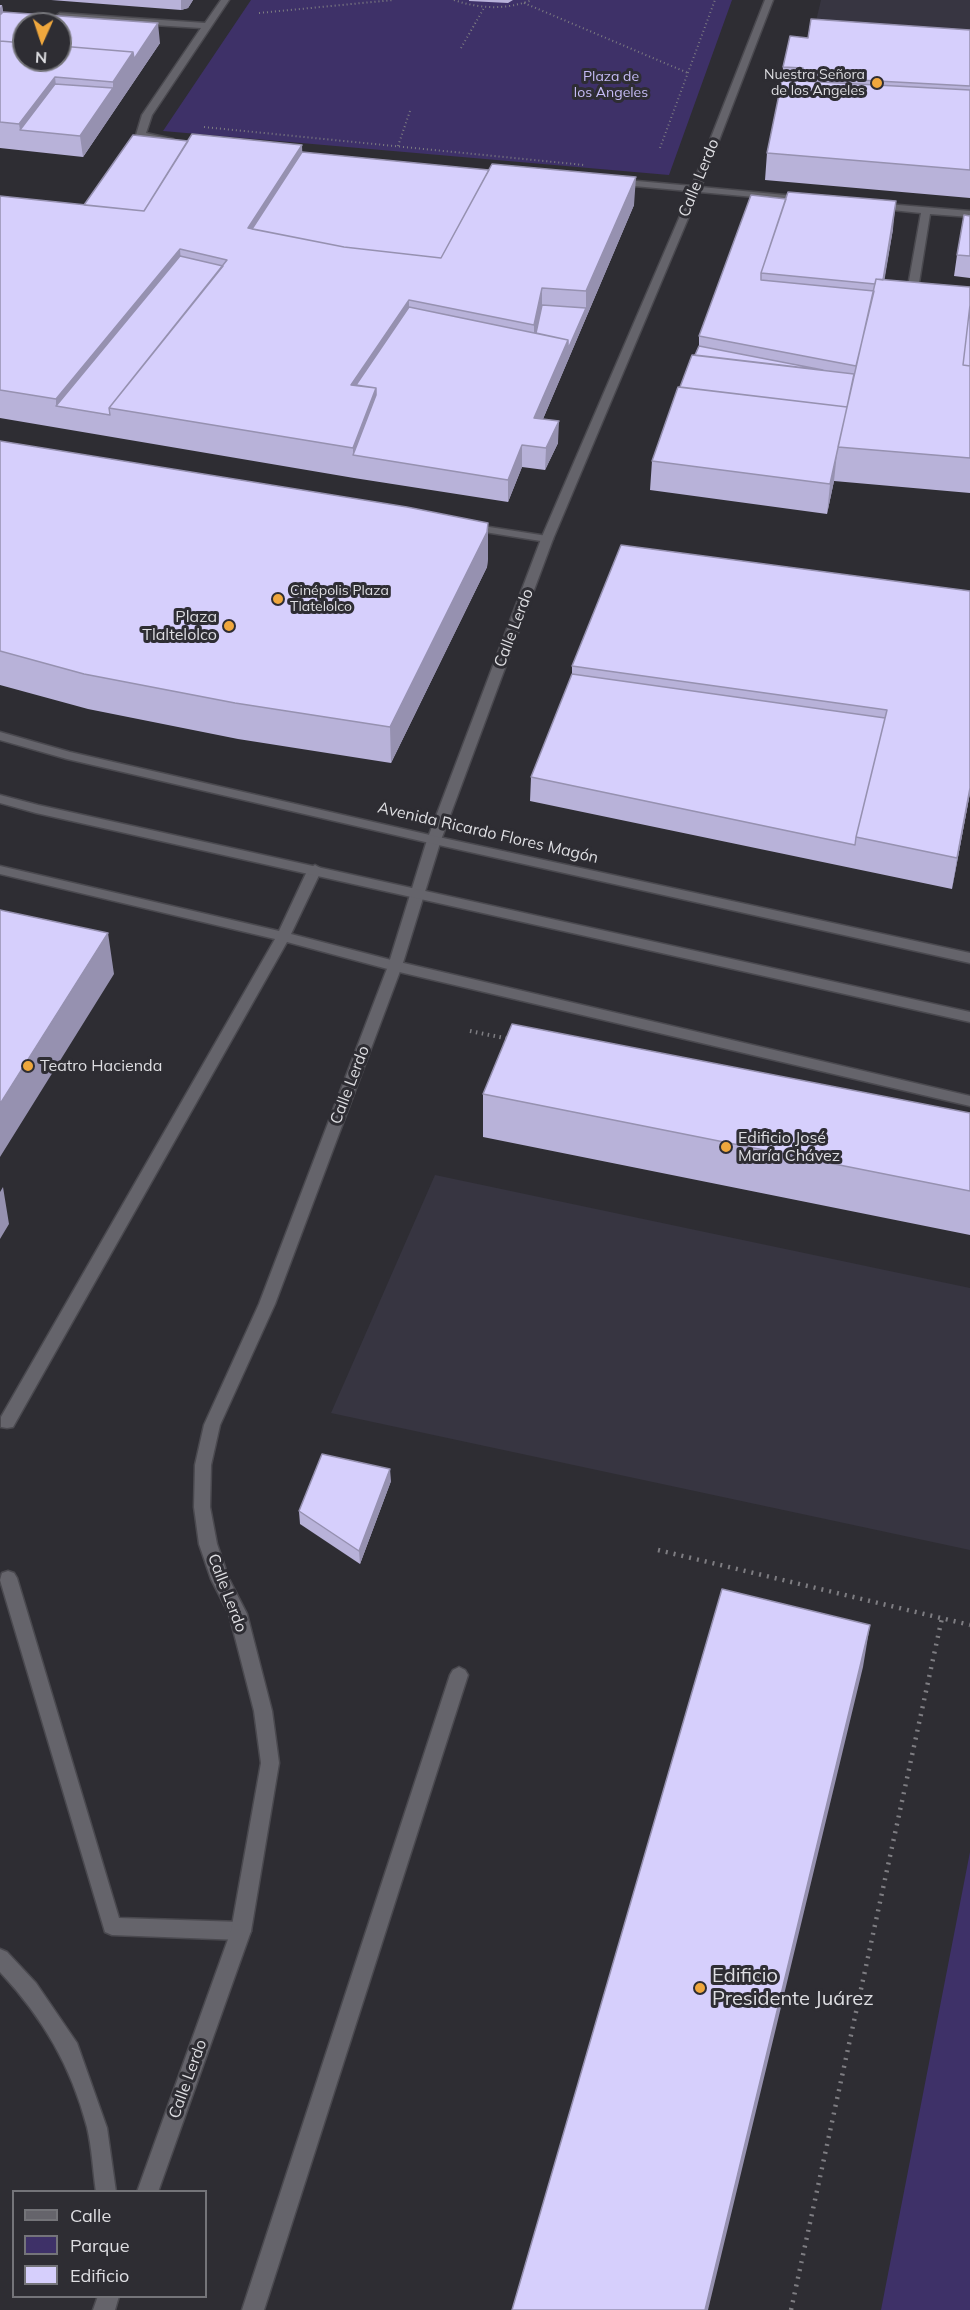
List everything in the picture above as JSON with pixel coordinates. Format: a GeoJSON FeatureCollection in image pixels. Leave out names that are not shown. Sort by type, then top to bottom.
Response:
{"type":"FeatureCollection","features":[{"type":"Feature","properties":{"kind":"street"},"geometry":{"type":"LineString","coordinates":[[177,143],[141,135],[147,115],[225,0]]}},
{"type":"Feature","properties":{"kind":"street","name":"Calle Lerdo"},"geometry":{"type":"LineString","coordinates":[[148,2190],[241,1931],[270,1763],[263,1711],[238,1614],[220,1579],[208,1544],[202,1507],[203,1465],[212,1425],[267,1304],[395,966],[416,892],[434,840],[547,539],[695,190],[769,0]]}},
{"type":"Feature","properties":{"kind":"street"},"geometry":{"type":"LineString","coordinates":[[72,17],[207,26]]}},
{"type":"Feature","properties":{"kind":"street"},"geometry":{"type":"LineString","coordinates":[[601,181],[822,201]]}},
{"type":"Feature","properties":{"kind":"street"},"geometry":{"type":"LineString","coordinates":[[868,205],[970,214]]}},
{"type":"Feature","properties":{"kind":"street"},"geometry":{"type":"LineString","coordinates":[[926,211],[912,292],[935,294]]}},
{"type":"Feature","properties":{"kind":"street"},"geometry":{"type":"LineString","coordinates":[[454,524],[547,539]]}},
{"type":"Feature","properties":{"kind":"street","name":"Avenida Ricardo Flores Magón"},"geometry":{"type":"LineString","coordinates":[[0,736],[67,755],[434,840],[970,958]]}},
{"type":"Feature","properties":{"kind":"street"},"geometry":{"type":"LineString","coordinates":[[0,798],[36,809],[315,869],[970,1017]]}},
{"type":"Feature","properties":{"kind":"street"},"geometry":{"type":"LineString","coordinates":[[7,1422],[283,936],[315,869]]}},
{"type":"Feature","properties":{"kind":"street"},"geometry":{"type":"LineString","coordinates":[[0,870],[283,936],[395,966],[970,1101]]}},
{"type":"Feature","properties":{"kind":"street"},"geometry":{"type":"LineString","coordinates":[[8,1578],[112,1926],[241,1931]]}},
{"type":"Feature","properties":{"kind":"street"},"geometry":{"type":"LineString","coordinates":[[254,2310],[459,1675]]}},
{"type":"Feature","properties":{"kind":"street"},"geometry":{"type":"LineString","coordinates":[[0,1958],[29,1989],[70,2050],[98,2128],[106,2190]]}},
{"type":"Feature","properties":{"kind":"path"},"geometry":{"type":"LineString","coordinates":[[252,14],[393,0]]}},
{"type":"Feature","properties":{"kind":"path"},"geometry":{"type":"LineString","coordinates":[[454,0],[484,8],[501,8],[532,0]]}},
{"type":"Feature","properties":{"kind":"path"},"geometry":{"type":"LineString","coordinates":[[659,149],[715,0]]}},
{"type":"Feature","properties":{"kind":"path"},"geometry":{"type":"LineString","coordinates":[[524,3],[688,73]]}},
{"type":"Feature","properties":{"kind":"path"},"geometry":{"type":"LineString","coordinates":[[460,48],[484,8]]}},
{"type":"Feature","properties":{"kind":"path"},"geometry":{"type":"LineString","coordinates":[[398,146],[410,111]]}},
{"type":"Feature","properties":{"kind":"path"},"geometry":{"type":"LineString","coordinates":[[204,128],[594,165]]}},
{"type":"Feature","properties":{"kind":"path"},"geometry":{"type":"LineString","coordinates":[[658,1550],[970,1625]]}},
{"type":"Feature","properties":{"kind":"path"},"geometry":{"type":"LineString","coordinates":[[791,2310],[942,1618]]}},
{"type":"Feature","properties":{"kind":"shaded area"},"geometry":{"type":"Polygon","coordinates":[[[821,0],[970,0],[970,61],[809,50],[821,0]]]}},
{"type":"Feature","properties":{"kind":"shaded area"},"geometry":{"type":"Polygon","coordinates":[[[435,1175],[970,1288],[970,1550],[331,1413],[435,1175]]]}},
{"type":"Feature","properties":{"kind":"green space","name":"Plaza de los Angeles"},"geometry":{"type":"Polygon","coordinates":[[[251,0],[732,0],[669,175],[163,131],[251,0]]]}},
{"type":"Feature","properties":{"kind":"green space"},"geometry":{"type":"Polygon","coordinates":[[[970,1852],[970,2310],[881,2310],[970,1852]]]}},
{"type":"Feature","properties":{"kind":"building"},"geometry":{"type":"Polygon","coordinates":[[[3,12],[12,13],[12,42],[0,41],[0,15],[3,12]]]}},
{"type":"Feature","properties":{"kind":"building"},"geometry":{"type":"Polygon","coordinates":[[[72,17],[158,23],[134,59],[133,52],[72,47],[72,17]]]}},
{"type":"Feature","properties":{"kind":"building"},"geometry":{"type":"Polygon","coordinates":[[[811,19],[970,30],[970,86],[803,77],[803,68],[783,67],[790,36],[808,38],[811,19]]]}},
{"type":"Feature","properties":{"kind":"building"},"geometry":{"type":"Polygon","coordinates":[[[0,41],[12,42],[12,72],[72,72],[72,47],[133,52],[113,82],[55,77],[19,124],[0,122],[0,41]]]}},
{"type":"Feature","properties":{"kind":"building"},"geometry":{"type":"Polygon","coordinates":[[[782,80],[970,90],[970,170],[767,153],[782,80]]]}},
{"type":"Feature","properties":{"kind":"building"},"geometry":{"type":"Polygon","coordinates":[[[55,84],[113,88],[80,136],[20,130],[55,84]]]}},
{"type":"Feature","properties":{"kind":"building"},"geometry":{"type":"Polygon","coordinates":[[[192,134],[302,145],[248,228],[344,247],[441,258],[492,164],[636,177],[586,291],[542,288],[534,325],[409,300],[351,385],[376,388],[353,448],[109,408],[227,260],[180,249],[56,399],[0,390],[0,196],[144,211],[192,134]]]}},
{"type":"Feature","properties":{"kind":"building"},"geometry":{"type":"Polygon","coordinates":[[[133,135],[188,141],[144,211],[84,205],[133,135]]]}},
{"type":"Feature","properties":{"kind":"building"},"geometry":{"type":"Polygon","coordinates":[[[302,152],[489,170],[441,258],[344,247],[252,229],[302,152]]]}},
{"type":"Feature","properties":{"kind":"building"},"geometry":{"type":"Polygon","coordinates":[[[788,192],[896,201],[883,280],[876,279],[875,284],[761,273],[788,192]]]}},
{"type":"Feature","properties":{"kind":"building"},"geometry":{"type":"Polygon","coordinates":[[[751,195],[786,199],[761,273],[761,280],[874,291],[856,366],[699,336],[751,195]]]}},
{"type":"Feature","properties":{"kind":"building"},"geometry":{"type":"Polygon","coordinates":[[[964,215],[970,216],[970,256],[957,255],[964,215]]]}},
{"type":"Feature","properties":{"kind":"building"},"geometry":{"type":"Polygon","coordinates":[[[180,256],[223,266],[109,408],[110,415],[56,406],[180,256]]]}},
{"type":"Feature","properties":{"kind":"building"},"geometry":{"type":"Polygon","coordinates":[[[876,279],[970,287],[963,365],[970,366],[970,458],[838,447],[876,279]]]}},
{"type":"Feature","properties":{"kind":"building"},"geometry":{"type":"Polygon","coordinates":[[[542,305],[586,308],[568,349],[568,340],[536,333],[542,305]]]}},
{"type":"Feature","properties":{"kind":"building"},"geometry":{"type":"Polygon","coordinates":[[[970,305],[970,366],[963,365],[970,305]]]}},
{"type":"Feature","properties":{"kind":"building"},"geometry":{"type":"Polygon","coordinates":[[[409,307],[568,340],[534,418],[559,421],[546,448],[522,445],[508,480],[353,455],[376,395],[376,388],[356,385],[409,307]]]}},
{"type":"Feature","properties":{"kind":"building"},"geometry":{"type":"Polygon","coordinates":[[[699,346],[823,370],[695,355],[699,346]]]}},
{"type":"Feature","properties":{"kind":"building"},"geometry":{"type":"Polygon","coordinates":[[[692,355],[854,374],[847,407],[680,387],[692,355]]]}},
{"type":"Feature","properties":{"kind":"building"},"geometry":{"type":"Polygon","coordinates":[[[678,387],[847,407],[830,484],[652,461],[678,387]]]}},
{"type":"Feature","properties":{"kind":"building","name":"Plaza Tlaltelolco"},"geometry":{"type":"Polygon","coordinates":[[[0,441],[407,507],[488,523],[487,532],[390,727],[235,703],[84,674],[0,651],[0,441]]]}},
{"type":"Feature","properties":{"kind":"building"},"geometry":{"type":"Polygon","coordinates":[[[621,545],[970,591],[970,788],[957,858],[856,837],[887,710],[572,666],[621,545]]]}},
{"type":"Feature","properties":{"kind":"building"},"geometry":{"type":"Polygon","coordinates":[[[572,674],[885,718],[855,845],[531,777],[572,674]]]}},
{"type":"Feature","properties":{"kind":"building"},"geometry":{"type":"Polygon","coordinates":[[[0,910],[108,933],[0,1104],[0,910]]]}},
{"type":"Feature","properties":{"kind":"building"},"geometry":{"type":"Polygon","coordinates":[[[512,1024],[970,1113],[970,1191],[483,1094],[512,1024]]]}},
{"type":"Feature","properties":{"kind":"building"},"geometry":{"type":"Polygon","coordinates":[[[322,1454],[390,1469],[359,1551],[299,1511],[322,1454]]]}},
{"type":"Feature","properties":{"kind":"building","name":"Edificio Presidente Juárez"},"geometry":{"type":"Polygon","coordinates":[[[722,1589],[870,1625],[705,2310],[512,2310],[722,1589]]]}},
{"type":"Feature","properties":{"kind":"place","name":"Nuestra Señora de los Angeles"},"geometry":{"type":"Point","coordinates":[877,83]}},
{"type":"Feature","properties":{"kind":"place","name":"Cinépolis Plaza Tlatelolco"},"geometry":{"type":"Point","coordinates":[278,599]}},
{"type":"Feature","properties":{"kind":"place","name":"Plaza Tlaltelolco"},"geometry":{"type":"Point","coordinates":[229,626]}},
{"type":"Feature","properties":{"kind":"place","name":"Teatro Hacienda"},"geometry":{"type":"Point","coordinates":[28,1066]}},
{"type":"Feature","properties":{"kind":"place","name":"Edificio José María Chávez"},"geometry":{"type":"Point","coordinates":[726,1147]}},
{"type":"Feature","properties":{"kind":"place","name":"Edificio Presidente Juárez"},"geometry":{"type":"Point","coordinates":[700,1988]}}]}
